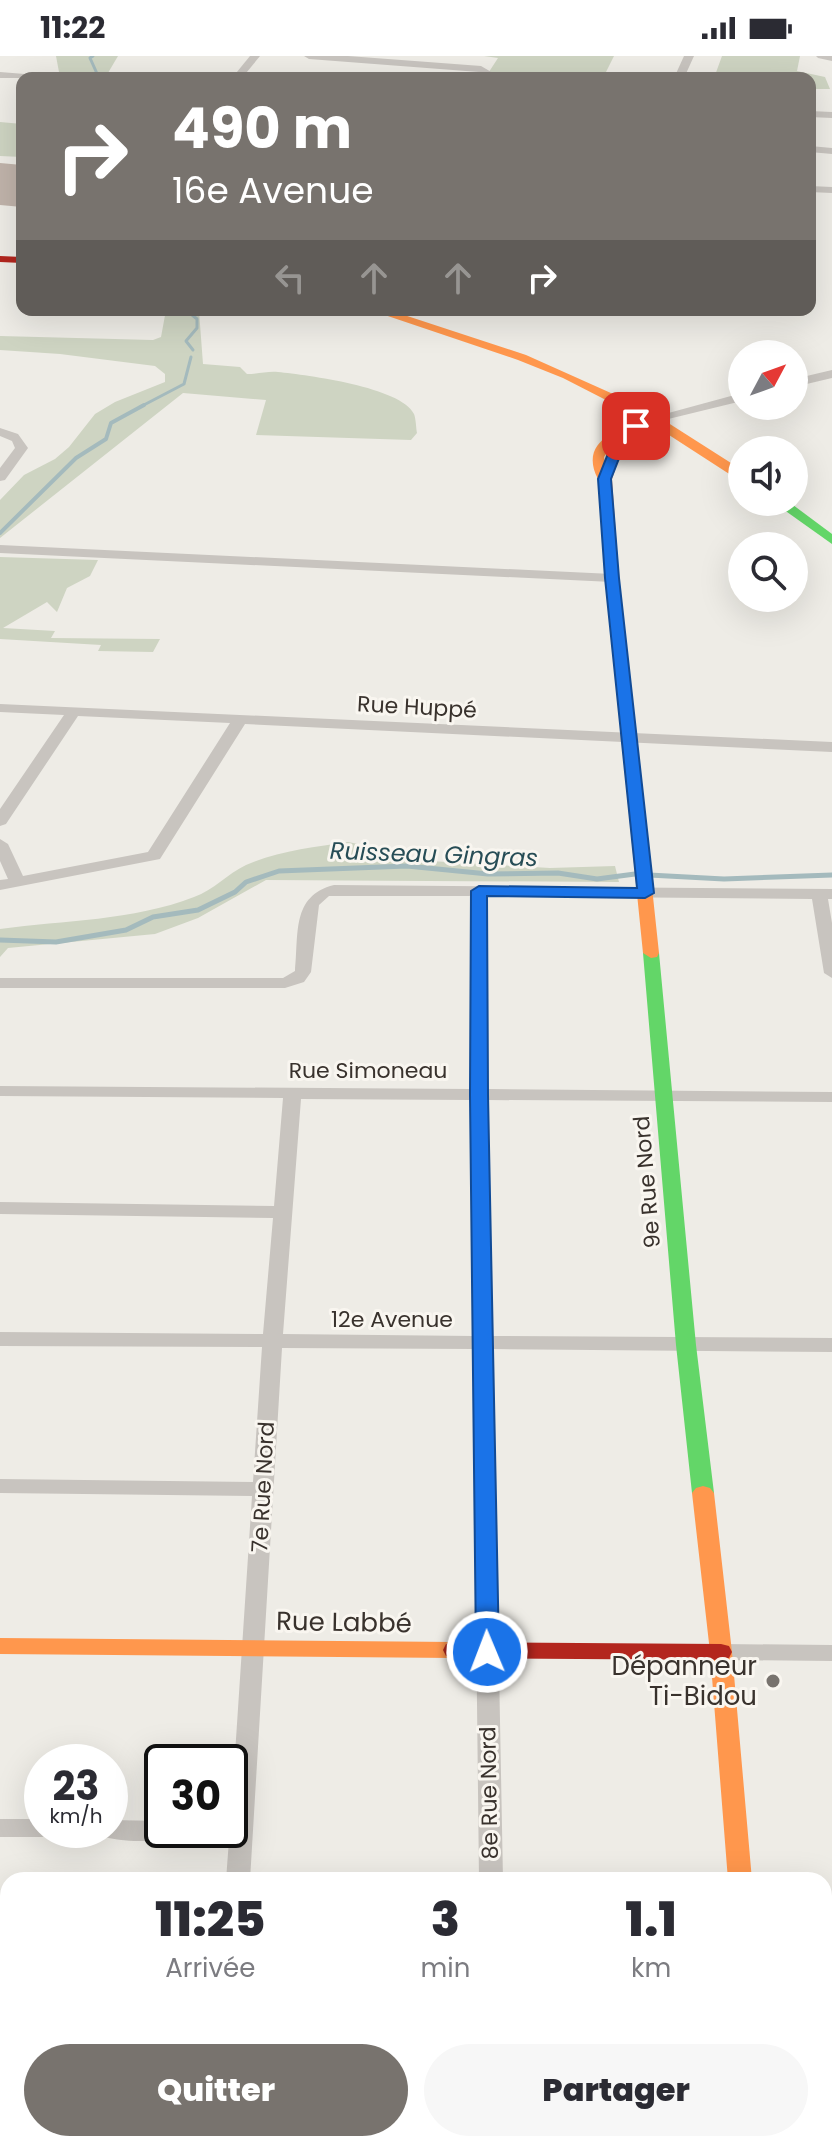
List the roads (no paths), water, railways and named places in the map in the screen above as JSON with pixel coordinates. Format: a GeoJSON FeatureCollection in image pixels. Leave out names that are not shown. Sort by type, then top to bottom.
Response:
{"type":"FeatureCollection","features":[{"type":"Feature","properties":{"kind":"street"},"geometry":{"type":"LineString","coordinates":[[242,72],[255,56]]}},
{"type":"Feature","properties":{"kind":"street"},"geometry":{"type":"LineString","coordinates":[[309,56],[469,72]]}},
{"type":"Feature","properties":{"kind":"street"},"geometry":{"type":"LineString","coordinates":[[821,56],[832,58]]}},
{"type":"Feature","properties":{"kind":"street"},"geometry":{"type":"LineString","coordinates":[[397,316],[466,336],[609,393],[656,418],[728,467]]}},
{"type":"Feature","properties":{"kind":"street"},"geometry":{"type":"LineString","coordinates":[[808,380],[832,374]]}},
{"type":"Feature","properties":{"kind":"street","name":"9e Rue Nord"},"geometry":{"type":"LineString","coordinates":[[728,400],[656,418],[603,446],[596,454],[595,471],[605,479],[686,1345],[721,1652],[739,1872]]}},
{"type":"Feature","properties":{"kind":"street"},"geometry":{"type":"LineString","coordinates":[[0,432],[20,441],[22,448],[0,477]]}},
{"type":"Feature","properties":{"kind":"street"},"geometry":{"type":"LineString","coordinates":[[799,516],[832,540]]}},
{"type":"Feature","properties":{"kind":"street"},"geometry":{"type":"LineString","coordinates":[[0,549],[612,578]]}},
{"type":"Feature","properties":{"kind":"street","name":"Rue Huppé"},"geometry":{"type":"LineString","coordinates":[[0,708],[832,747]]}},
{"type":"Feature","properties":{"kind":"street"},"geometry":{"type":"LineString","coordinates":[[0,821],[74,711]]}},
{"type":"Feature","properties":{"kind":"street"},"geometry":{"type":"LineString","coordinates":[[0,885],[154,856],[240,720]]}},
{"type":"Feature","properties":{"kind":"street"},"geometry":{"type":"LineString","coordinates":[[0,844],[18,882]]}},
{"type":"Feature","properties":{"kind":"street"},"geometry":{"type":"LineString","coordinates":[[0,983],[285,983],[298,978],[303,972],[311,904],[323,893],[334,890],[479,891],[644,879],[825,894],[832,973]]}},
{"type":"Feature","properties":{"kind":"street","name":"8e Rue Nord"},"geometry":{"type":"LineString","coordinates":[[479,891],[479,1095],[491,1872]]}},
{"type":"Feature","properties":{"kind":"street","name":"Rue Simoneau"},"geometry":{"type":"LineString","coordinates":[[0,1091],[832,1097]]}},
{"type":"Feature","properties":{"kind":"street","name":"7e Rue Nord"},"geometry":{"type":"LineString","coordinates":[[247,1744],[272,1343],[292,1094]]}},
{"type":"Feature","properties":{"kind":"street"},"geometry":{"type":"LineString","coordinates":[[0,1208],[282,1212]]}},
{"type":"Feature","properties":{"kind":"street","name":"12e Avenue"},"geometry":{"type":"LineString","coordinates":[[0,1339],[832,1345]]}},
{"type":"Feature","properties":{"kind":"street"},"geometry":{"type":"LineString","coordinates":[[0,1486],[263,1489]]}},
{"type":"Feature","properties":{"kind":"street","name":"Rue Labbé"},"geometry":{"type":"LineString","coordinates":[[0,1646],[832,1653]]}},
{"type":"Feature","properties":{"kind":"street"},"geometry":{"type":"LineString","coordinates":[[0,1828],[24,1828]]}},
{"type":"Feature","properties":{"kind":"street","name":"7e Rue Nord"},"geometry":{"type":"LineString","coordinates":[[238,1872],[240,1848]]}},
{"type":"Feature","properties":{"kind":"waterway"},"geometry":{"type":"LineString","coordinates":[[93,56],[90,58],[96,72]]}},
{"type":"Feature","properties":{"kind":"waterway"},"geometry":{"type":"LineString","coordinates":[[193,316],[197,319],[197,328],[186,341],[193,350]]}},
{"type":"Feature","properties":{"kind":"waterway"},"geometry":{"type":"LineString","coordinates":[[140,407],[184,384],[191,357]]}},
{"type":"Feature","properties":{"kind":"waterway"},"geometry":{"type":"LineString","coordinates":[[0,533],[76,458],[106,439],[111,423],[144,405]]}},
{"type":"Feature","properties":{"kind":"waterway","name":"Ruisseau Gingras"},"geometry":{"type":"LineString","coordinates":[[0,940],[56,942],[126,930],[153,917],[198,910],[235,892],[246,882],[279,871],[407,866],[488,874],[558,873],[597,879],[635,874]]}},
{"type":"Feature","properties":{"kind":"waterway","name":"Ruisseau Gingras"},"geometry":{"type":"LineString","coordinates":[[649,875],[724,879],[832,875]]}},
{"type":"Feature","properties":{"kind":"place","name":"Dépanneur Ti-Bidou"},"geometry":{"type":"Point","coordinates":[773,1681]}}]}
